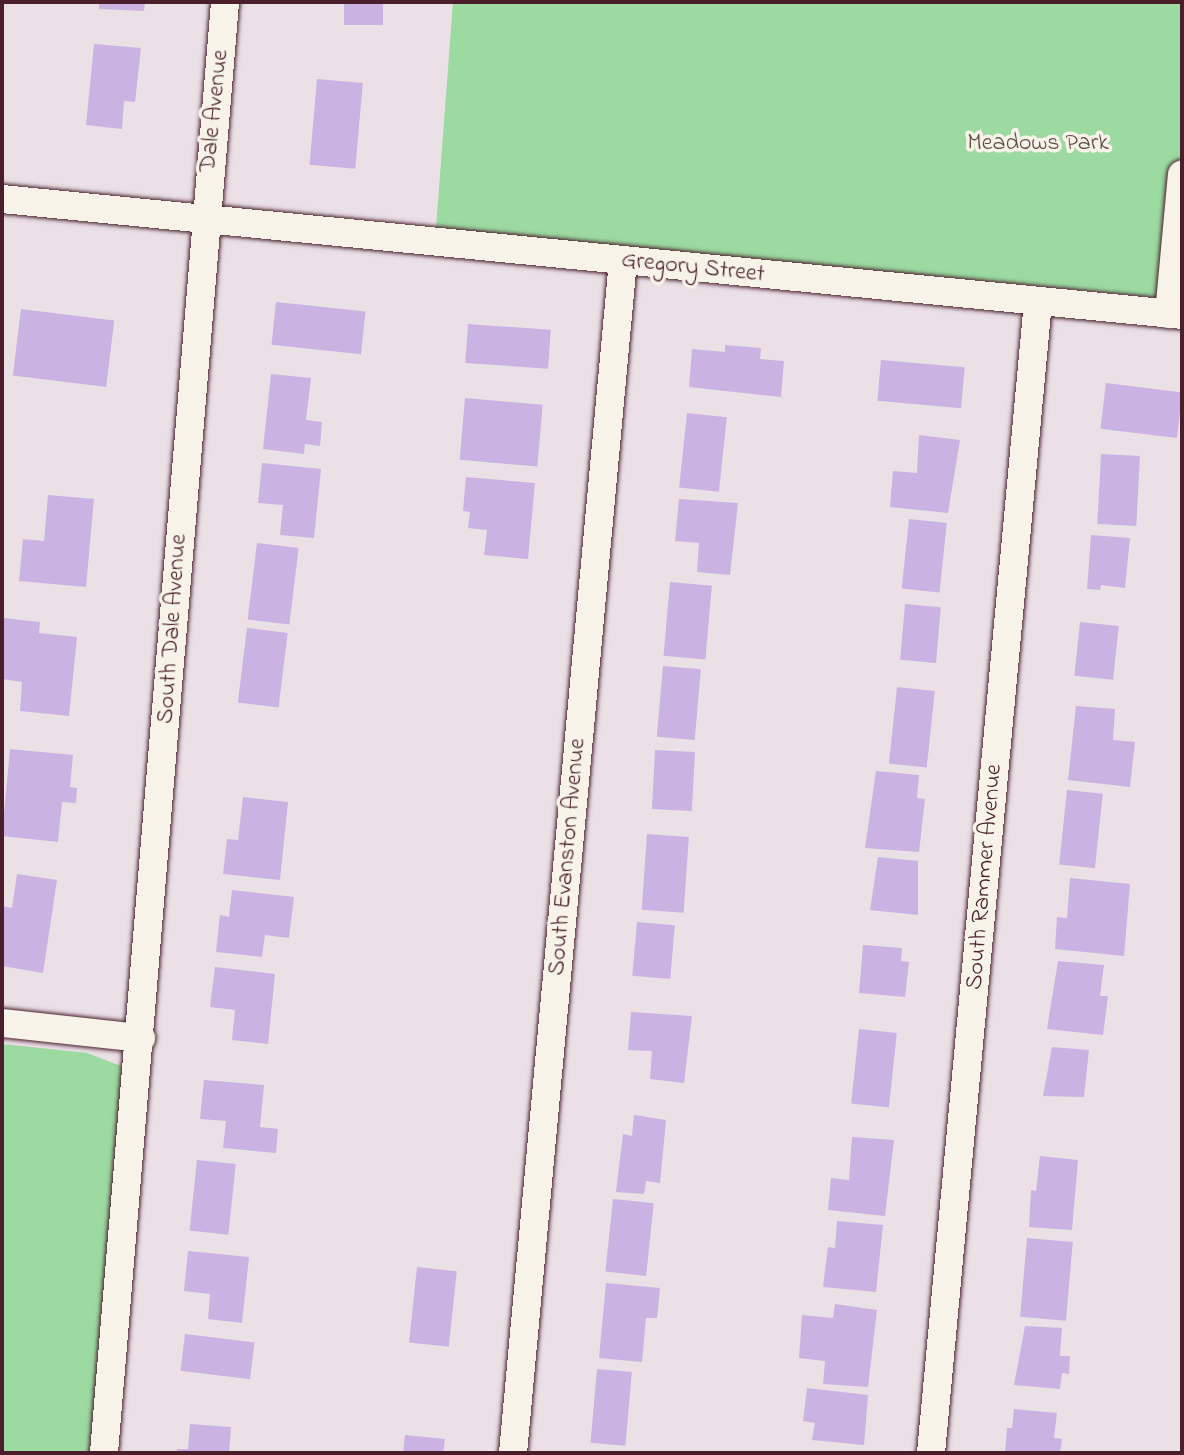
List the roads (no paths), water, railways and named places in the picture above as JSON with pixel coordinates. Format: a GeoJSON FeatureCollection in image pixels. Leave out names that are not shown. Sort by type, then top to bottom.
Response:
{"type":"FeatureCollection","features":[{"type":"Feature","properties":{"kind":"street","name":"Dale Avenue"},"geometry":{"type":"LineString","coordinates":[[204,220],[225,2]]}},
{"type":"Feature","properties":{"kind":"street"},"geometry":{"type":"LineString","coordinates":[[1175,315],[1182,175]]}},
{"type":"Feature","properties":{"kind":"street","name":"Gregory Street"},"geometry":{"type":"LineString","coordinates":[[2,199],[1175,315]]}},
{"type":"Feature","properties":{"kind":"street","name":"South Dale Avenue"},"geometry":{"type":"LineString","coordinates":[[104,1453],[141,1038],[204,220]]}},
{"type":"Feature","properties":{"kind":"street","name":"South Evanston Avenue"},"geometry":{"type":"LineString","coordinates":[[513,1453],[623,261]]}},
{"type":"Feature","properties":{"kind":"street","name":"South Rammer Avenue"},"geometry":{"type":"LineString","coordinates":[[931,1453],[1038,301]]}},
{"type":"Feature","properties":{"kind":"street"},"geometry":{"type":"LineString","coordinates":[[2,1023],[141,1038]]}},
{"type":"Feature","properties":{"kind":"park label","name":"Meadows Park"},"geometry":{"type":"Point","coordinates":[1038,144]}}]}
